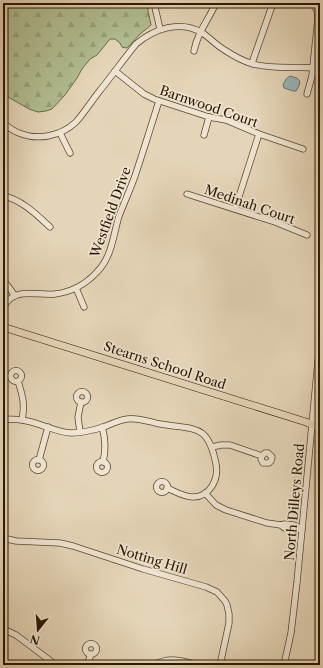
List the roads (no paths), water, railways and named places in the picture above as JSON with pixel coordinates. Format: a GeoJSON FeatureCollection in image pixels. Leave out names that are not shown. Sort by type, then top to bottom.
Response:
{"type":"FeatureCollection","features":[{"type":"Feature","properties":{"kind":"main road","name":"Stearns School Road"},"geometry":{"type":"LineString","coordinates":[[3,326],[312,424],[320,428]]}},
{"type":"Feature","properties":{"kind":"street"},"geometry":{"type":"LineString","coordinates":[[154,3],[160,29]]}},
{"type":"Feature","properties":{"kind":"street"},"geometry":{"type":"LineString","coordinates":[[194,51],[200,32],[216,3]]}},
{"type":"Feature","properties":{"kind":"street"},"geometry":{"type":"LineString","coordinates":[[252,64],[273,3]]}},
{"type":"Feature","properties":{"kind":"street"},"geometry":{"type":"LineString","coordinates":[[307,94],[314,67],[318,18],[317,10],[312,3]]}},
{"type":"Feature","properties":{"kind":"street"},"geometry":{"type":"LineString","coordinates":[[3,123],[19,133],[28,136],[43,137],[60,133],[67,129],[79,118],[136,44],[148,35],[160,29],[174,27],[191,28],[200,32],[234,56],[252,64],[273,68],[320,68]]}},
{"type":"Feature","properties":{"kind":"street","name":"Barnwood Court"},"geometry":{"type":"LineString","coordinates":[[116,71],[144,94],[159,101],[209,117],[226,120],[259,134],[303,149]]}},
{"type":"Feature","properties":{"kind":"street","name":"Westfield Drive"},"geometry":{"type":"LineString","coordinates":[[15,296],[21,293],[55,294],[68,291],[85,283],[102,267],[110,252],[119,217],[134,178],[159,101]]}},
{"type":"Feature","properties":{"kind":"street"},"geometry":{"type":"LineString","coordinates":[[204,135],[209,117]]}},
{"type":"Feature","properties":{"kind":"street"},"geometry":{"type":"LineString","coordinates":[[60,133],[70,154]]}},
{"type":"Feature","properties":{"kind":"street"},"geometry":{"type":"LineString","coordinates":[[235,209],[259,134]]}},
{"type":"Feature","properties":{"kind":"street","name":"Medinah Court"},"geometry":{"type":"LineString","coordinates":[[187,194],[275,222],[307,235]]}},
{"type":"Feature","properties":{"kind":"street"},"geometry":{"type":"LineString","coordinates":[[3,196],[16,200],[50,227]]}},
{"type":"Feature","properties":{"kind":"street"},"geometry":{"type":"LineString","coordinates":[[3,281],[15,296],[8,301],[3,308]]}},
{"type":"Feature","properties":{"kind":"street"},"geometry":{"type":"LineString","coordinates":[[76,288],[84,307]]}},
{"type":"Feature","properties":{"kind":"street","name":"North Dilleys Road"},"geometry":{"type":"LineString","coordinates":[[284,665],[295,603],[320,340]]}},
{"type":"Feature","properties":{"kind":"street"},"geometry":{"type":"LineString","coordinates":[[18,381],[24,399],[24,412],[22,420]]}},
{"type":"Feature","properties":{"kind":"street"},"geometry":{"type":"LineString","coordinates":[[80,432],[78,417],[81,402]]}},
{"type":"Feature","properties":{"kind":"street"},"geometry":{"type":"LineString","coordinates":[[3,419],[22,420],[66,432],[80,432],[131,418],[160,424],[188,427],[202,433],[208,439],[212,447],[217,468],[217,475],[213,485],[205,493],[189,497],[168,488]]}},
{"type":"Feature","properties":{"kind":"street"},"geometry":{"type":"LineString","coordinates":[[39,460],[48,427]]}},
{"type":"Feature","properties":{"kind":"street"},"geometry":{"type":"LineString","coordinates":[[102,427],[106,445],[103,462]]}},
{"type":"Feature","properties":{"kind":"street"},"geometry":{"type":"LineString","coordinates":[[212,447],[230,445],[262,456]]}},
{"type":"Feature","properties":{"kind":"street"},"geometry":{"type":"LineString","coordinates":[[205,493],[215,504],[222,508],[267,523],[281,525],[287,529],[302,529]]}},
{"type":"Feature","properties":{"kind":"street","name":"Notting Hill"},"geometry":{"type":"LineString","coordinates":[[3,538],[16,541],[60,543],[73,546],[143,569],[206,587],[217,592],[225,601],[229,614],[229,622],[220,665]]}},
{"type":"Feature","properties":{"kind":"street"},"geometry":{"type":"LineString","coordinates":[[3,629],[15,635],[56,665]]}},
{"type":"Feature","properties":{"kind":"street"},"geometry":{"type":"LineString","coordinates":[[88,665],[90,654]]}},
{"type":"Feature","properties":{"kind":"street"},"geometry":{"type":"LineString","coordinates":[[154,665],[164,660],[171,659],[198,665]]}},
{"type":"Feature","properties":{"kind":"water"},"geometry":{"type":"Polygon","coordinates":[[[290,76],[297,78],[300,81],[296,91],[284,88],[283,85],[286,79],[290,76]]]}}]}
